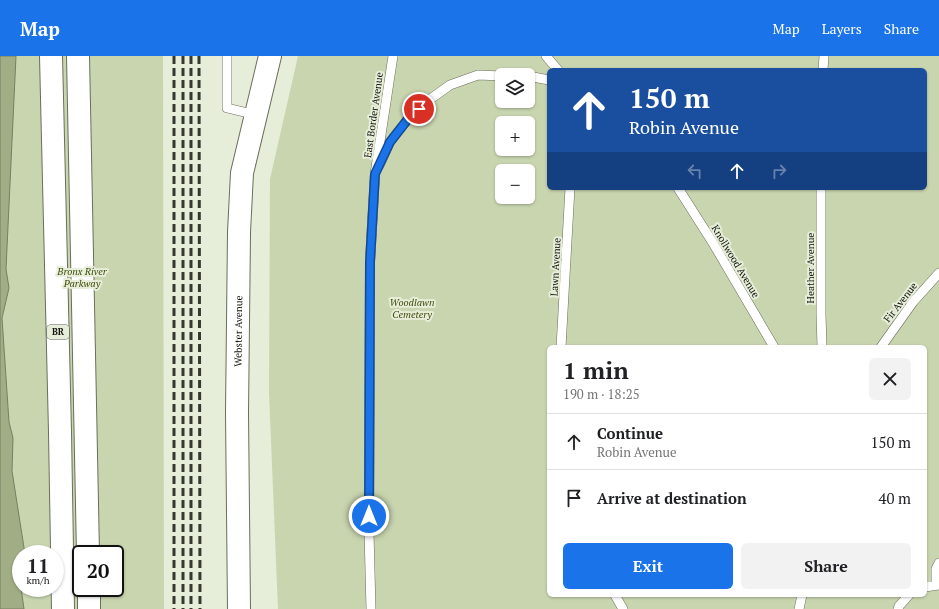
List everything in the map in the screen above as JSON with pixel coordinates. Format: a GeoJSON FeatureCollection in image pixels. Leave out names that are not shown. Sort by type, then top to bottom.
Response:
{"type":"FeatureCollection","features":[{"type":"Feature","properties":{"kind":"main road","name":"BR"},"geometry":{"type":"LineString","coordinates":[[51,56],[63,609]]}},
{"type":"Feature","properties":{"kind":"main road"},"geometry":{"type":"LineString","coordinates":[[78,56],[88,545]]}},
{"type":"Feature","properties":{"kind":"main road","name":"Webster Avenue"},"geometry":{"type":"LineString","coordinates":[[239,609],[237,413],[239,232],[242,173],[270,56]]}},
{"type":"Feature","properties":{"kind":"main road"},"geometry":{"type":"LineString","coordinates":[[89,597],[89,609]]}},
{"type":"Feature","properties":{"kind":"lane"},"geometry":{"type":"LineString","coordinates":[[227,56],[227,108],[256,115]]}},
{"type":"Feature","properties":{"kind":"lane","name":"East Border Avenue"},"geometry":{"type":"LineString","coordinates":[[371,609],[369,532],[370,270],[375,174],[393,56]]}},
{"type":"Feature","properties":{"kind":"lane"},"geometry":{"type":"LineString","coordinates":[[546,56],[556,68]]}},
{"type":"Feature","properties":{"kind":"lane"},"geometry":{"type":"LineString","coordinates":[[823,68],[824,56]]}},
{"type":"Feature","properties":{"kind":"lane"},"geometry":{"type":"LineString","coordinates":[[375,174],[390,142],[408,119],[429,100],[450,85],[478,75],[495,76]]}},
{"type":"Feature","properties":{"kind":"lane"},"geometry":{"type":"LineString","coordinates":[[535,77],[547,80]]}},
{"type":"Feature","properties":{"kind":"lane","name":"Lawn Avenue"},"geometry":{"type":"LineString","coordinates":[[561,345],[570,190]]}},
{"type":"Feature","properties":{"kind":"lane","name":"Knollwood Avenue"},"geometry":{"type":"LineString","coordinates":[[679,190],[713,243],[773,345]]}},
{"type":"Feature","properties":{"kind":"lane","name":"Heather Avenue"},"geometry":{"type":"LineString","coordinates":[[821,190],[822,345]]}},
{"type":"Feature","properties":{"kind":"lane","name":"Fir Avenue"},"geometry":{"type":"LineString","coordinates":[[881,345],[912,302],[939,273]]}},
{"type":"Feature","properties":{"kind":"lane"},"geometry":{"type":"LineString","coordinates":[[927,587],[938,585],[936,569],[939,563]]}},
{"type":"Feature","properties":{"kind":"lane"},"geometry":{"type":"LineString","coordinates":[[616,597],[622,609]]}},
{"type":"Feature","properties":{"kind":"lane"},"geometry":{"type":"LineString","coordinates":[[799,609],[802,597]]}},
{"type":"Feature","properties":{"kind":"lane"},"geometry":{"type":"LineString","coordinates":[[898,609],[907,597]]}},
{"type":"Feature","properties":{"kind":"green space","name":"Bronx River Parkway"},"geometry":{"type":"Polygon","coordinates":[[[0,56],[163,56],[164,609],[0,609],[0,56]]]}},
{"type":"Feature","properties":{"kind":"green space","name":"Woodlawn Cemetery"},"geometry":{"type":"Polygon","coordinates":[[[298,56],[939,56],[939,609],[278,609],[269,392],[270,179],[298,56]]]}},
{"type":"Feature","properties":{"kind":"shaded area"},"geometry":{"type":"Polygon","coordinates":[[[0,56],[16,56],[6,269],[9,288],[2,318],[9,422],[13,438],[12,471],[24,545],[12,545],[12,597],[22,597],[24,609],[0,609],[0,56]]]}},
{"type":"Feature","properties":{"kind":"railway"},"geometry":{"type":"LineString","coordinates":[[174,56],[174,609]]}},
{"type":"Feature","properties":{"kind":"railway"},"geometry":{"type":"LineString","coordinates":[[183,56],[183,609]]}},
{"type":"Feature","properties":{"kind":"railway"},"geometry":{"type":"LineString","coordinates":[[191,56],[191,609]]}},
{"type":"Feature","properties":{"kind":"railway"},"geometry":{"type":"LineString","coordinates":[[199,56],[200,609]]}},
{"type":"Feature","properties":{"kind":"route"},"geometry":{"type":"LineString","coordinates":[[369,516],[370,262],[375,174],[390,142],[408,119],[419,109]]}}]}
